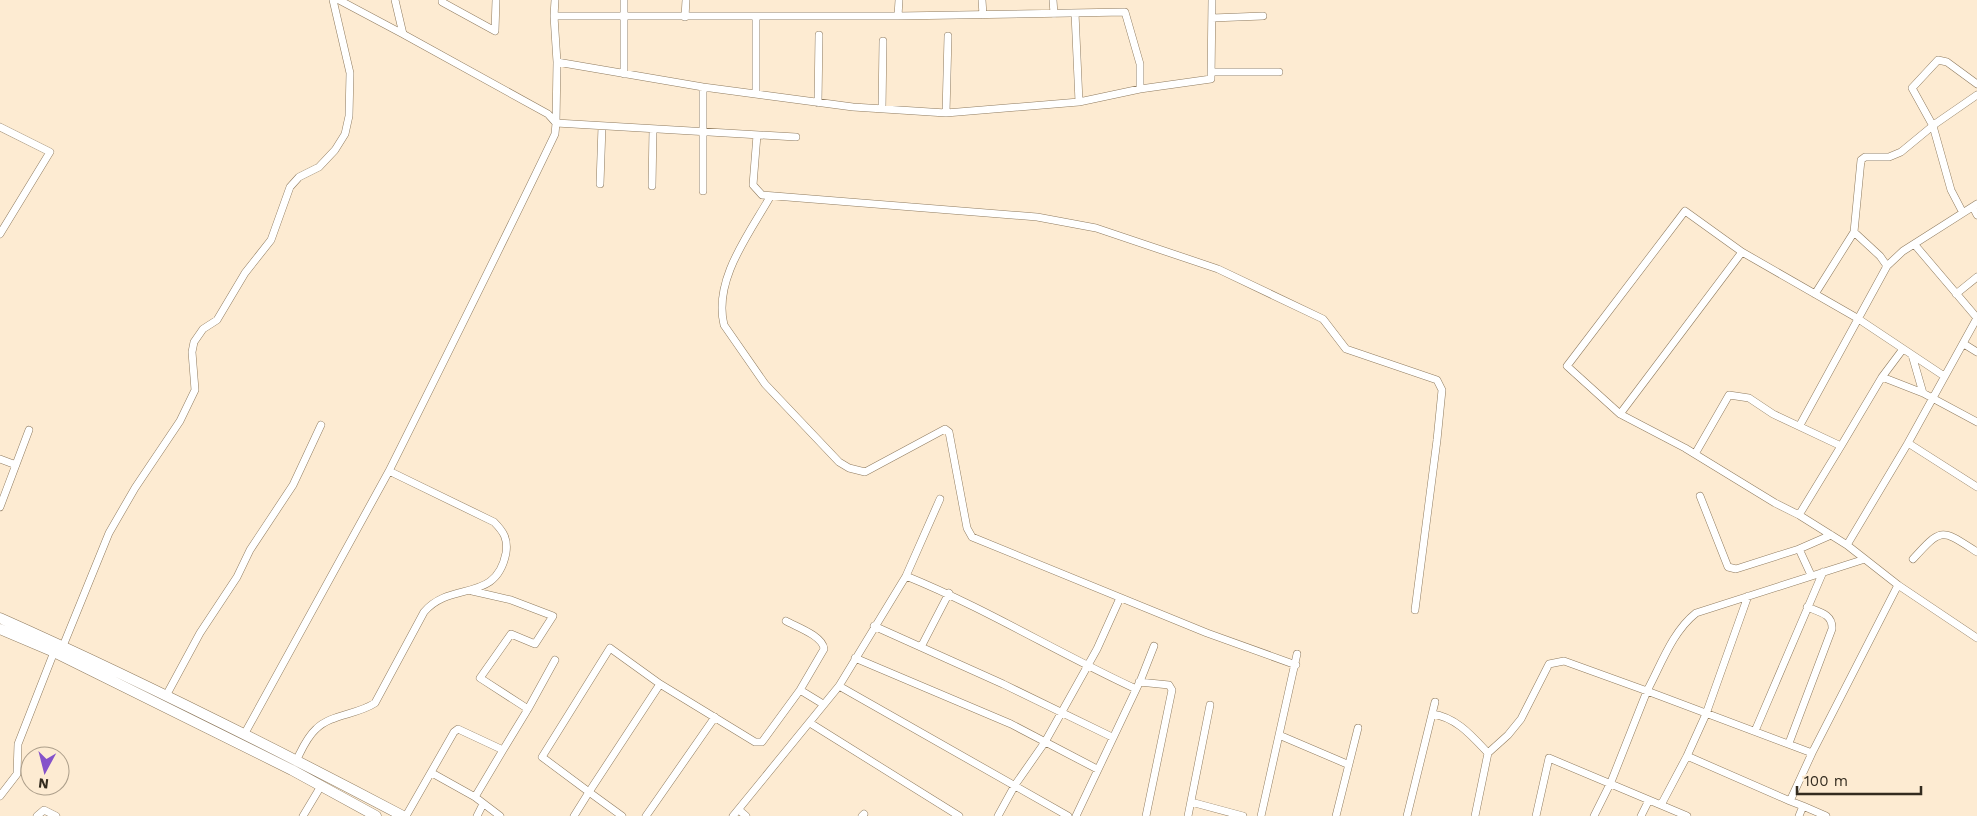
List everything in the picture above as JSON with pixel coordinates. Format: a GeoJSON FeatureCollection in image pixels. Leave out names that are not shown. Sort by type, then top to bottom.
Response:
{"type":"FeatureCollection","features":[{"type":"Feature","properties":{"kind":"main road"},"geometry":{"type":"LineString","coordinates":[[0,618],[167,694],[297,759],[402,816]]}},
{"type":"Feature","properties":{"kind":"main road"},"geometry":{"type":"LineString","coordinates":[[0,629],[54,652],[321,786],[376,816]]}},
{"type":"Feature","properties":{"kind":"street"},"geometry":{"type":"LineString","coordinates":[[63,646],[109,533],[135,488],[180,421],[195,390],[192,352],[194,342],[203,329],[217,320],[245,272],[271,240],[290,187],[299,176],[319,167],[345,134],[349,116],[350,72],[332,0]]}},
{"type":"Feature","properties":{"kind":"street"},"geometry":{"type":"LineString","coordinates":[[339,0],[548,114],[556,123],[796,137]]}},
{"type":"Feature","properties":{"kind":"street"},"geometry":{"type":"LineString","coordinates":[[395,0],[403,34]]}},
{"type":"Feature","properties":{"kind":"street"},"geometry":{"type":"LineString","coordinates":[[442,0],[442,2],[495,31],[496,0]]}},
{"type":"Feature","properties":{"kind":"street"},"geometry":{"type":"LineString","coordinates":[[245,733],[389,471],[484,283],[555,134],[557,62],[554,16],[555,0]]}},
{"type":"Feature","properties":{"kind":"street"},"geometry":{"type":"LineString","coordinates":[[624,0],[624,74]]}},
{"type":"Feature","properties":{"kind":"street"},"geometry":{"type":"LineString","coordinates":[[685,17],[686,0]]}},
{"type":"Feature","properties":{"kind":"street"},"geometry":{"type":"LineString","coordinates":[[898,16],[899,0]]}},
{"type":"Feature","properties":{"kind":"street"},"geometry":{"type":"LineString","coordinates":[[982,0],[983,15]]}},
{"type":"Feature","properties":{"kind":"street"},"geometry":{"type":"LineString","coordinates":[[1053,0],[1054,14]]}},
{"type":"Feature","properties":{"kind":"street"},"geometry":{"type":"LineString","coordinates":[[557,62],[703,87],[818,103],[882,109],[946,113],[1079,102],[1140,89],[1211,79],[1212,0]]}},
{"type":"Feature","properties":{"kind":"street"},"geometry":{"type":"LineString","coordinates":[[554,16],[756,17],[1125,12],[1140,64],[1140,89]]}},
{"type":"Feature","properties":{"kind":"street"},"geometry":{"type":"LineString","coordinates":[[1075,13],[1079,102]]}},
{"type":"Feature","properties":{"kind":"street"},"geometry":{"type":"LineString","coordinates":[[1212,18],[1263,16]]}},
{"type":"Feature","properties":{"kind":"street"},"geometry":{"type":"LineString","coordinates":[[756,17],[756,94]]}},
{"type":"Feature","properties":{"kind":"street"},"geometry":{"type":"LineString","coordinates":[[818,103],[819,35]]}},
{"type":"Feature","properties":{"kind":"street"},"geometry":{"type":"LineString","coordinates":[[946,113],[948,36]]}},
{"type":"Feature","properties":{"kind":"street"},"geometry":{"type":"LineString","coordinates":[[882,109],[883,40]]}},
{"type":"Feature","properties":{"kind":"street"},"geometry":{"type":"LineString","coordinates":[[1963,213],[1952,190],[1933,126],[1912,91],[1913,84],[1938,60],[1947,62],[1977,83]]}},
{"type":"Feature","properties":{"kind":"street"},"geometry":{"type":"LineString","coordinates":[[1211,72],[1279,72]]}},
{"type":"Feature","properties":{"kind":"street"},"geometry":{"type":"LineString","coordinates":[[703,87],[703,191]]}},
{"type":"Feature","properties":{"kind":"street"},"geometry":{"type":"LineString","coordinates":[[1815,294],[1854,232],[1862,160],[1865,157],[1889,156],[1901,152],[1933,126],[1977,95]]}},
{"type":"Feature","properties":{"kind":"street"},"geometry":{"type":"LineString","coordinates":[[0,126],[50,152],[0,234]]}},
{"type":"Feature","properties":{"kind":"street"},"geometry":{"type":"LineString","coordinates":[[600,184],[602,126]]}},
{"type":"Feature","properties":{"kind":"street"},"geometry":{"type":"LineString","coordinates":[[652,129],[652,186]]}},
{"type":"Feature","properties":{"kind":"street"},"geometry":{"type":"LineString","coordinates":[[758,135],[753,184],[757,191],[770,197],[1037,217],[1096,228],[1218,269],[1323,319],[1346,349],[1437,380],[1442,390],[1439,422],[1414,610]]}},
{"type":"Feature","properties":{"kind":"street"},"geometry":{"type":"LineString","coordinates":[[770,197],[734,260],[723,301],[722,316],[724,325],[765,384],[839,462],[857,471],[865,472],[945,429],[949,432],[967,528],[972,537],[1207,633],[1296,665]]}},
{"type":"Feature","properties":{"kind":"street"},"geometry":{"type":"LineString","coordinates":[[1800,425],[1887,266],[1896,256],[1975,205],[1977,215]]}},
{"type":"Feature","properties":{"kind":"street"},"geometry":{"type":"LineString","coordinates":[[1944,376],[1857,318],[1742,252],[1685,211],[1567,366],[1620,414],[1695,454],[1775,503],[1800,515],[1847,545],[1898,585],[1976,635]]}},
{"type":"Feature","properties":{"kind":"street"},"geometry":{"type":"LineString","coordinates":[[1854,232],[1880,256],[1887,266]]}},
{"type":"Feature","properties":{"kind":"street"},"geometry":{"type":"LineString","coordinates":[[1847,545],[1908,443],[1977,318],[1915,245]]}},
{"type":"Feature","properties":{"kind":"street"},"geometry":{"type":"LineString","coordinates":[[1620,414],[1742,252]]}},
{"type":"Feature","properties":{"kind":"street"},"geometry":{"type":"LineString","coordinates":[[1956,294],[1977,278]]}},
{"type":"Feature","properties":{"kind":"street"},"geometry":{"type":"LineString","coordinates":[[1964,344],[1977,352]]}},
{"type":"Feature","properties":{"kind":"street"},"geometry":{"type":"LineString","coordinates":[[1800,515],[1882,377],[1903,349]]}},
{"type":"Feature","properties":{"kind":"street"},"geometry":{"type":"LineString","coordinates":[[1912,355],[1923,393]]}},
{"type":"Feature","properties":{"kind":"street"},"geometry":{"type":"LineString","coordinates":[[1882,377],[1923,393],[1977,422]]}},
{"type":"Feature","properties":{"kind":"street"},"geometry":{"type":"LineString","coordinates":[[1695,454],[1729,395],[1749,398],[1773,414],[1800,425],[1841,446]]}},
{"type":"Feature","properties":{"kind":"street"},"geometry":{"type":"LineString","coordinates":[[167,694],[200,633],[237,577],[250,550],[293,485],[321,425]]}},
{"type":"Feature","properties":{"kind":"street"},"geometry":{"type":"LineString","coordinates":[[0,507],[30,430]]}},
{"type":"Feature","properties":{"kind":"street"},"geometry":{"type":"LineString","coordinates":[[1908,443],[1977,488]]}},
{"type":"Feature","properties":{"kind":"street"},"geometry":{"type":"LineString","coordinates":[[0,459],[16,465]]}},
{"type":"Feature","properties":{"kind":"street"},"geometry":{"type":"LineString","coordinates":[[297,759],[309,737],[324,722],[367,708],[374,703],[424,612],[432,602],[444,596],[472,591],[493,580],[502,567],[507,539],[503,531],[494,522],[389,471]]}},
{"type":"Feature","properties":{"kind":"street"},"geometry":{"type":"LineString","coordinates":[[1700,496],[1725,561],[1731,569],[1799,549],[1831,535]]}},
{"type":"Feature","properties":{"kind":"street"},"geometry":{"type":"LineString","coordinates":[[733,816],[838,686],[906,576],[940,500]]}},
{"type":"Feature","properties":{"kind":"street"},"geometry":{"type":"LineString","coordinates":[[1913,559],[1931,539],[1940,534],[1948,535],[1977,552]]}},
{"type":"Feature","properties":{"kind":"street"},"geometry":{"type":"LineString","coordinates":[[1799,549],[1811,575]]}},
{"type":"Feature","properties":{"kind":"street"},"geometry":{"type":"LineString","coordinates":[[1594,816],[1611,782],[1647,691],[1675,637],[1687,620],[1696,613],[1865,559]]}},
{"type":"Feature","properties":{"kind":"street"},"geometry":{"type":"LineString","coordinates":[[1755,731],[1823,572]]}},
{"type":"Feature","properties":{"kind":"street"},"geometry":{"type":"LineString","coordinates":[[906,576],[949,593],[1007,622],[1086,666],[1137,686],[1169,685],[1172,690],[1146,816]]}},
{"type":"Feature","properties":{"kind":"street"},"geometry":{"type":"LineString","coordinates":[[1790,802],[1812,753],[1898,585]]}},
{"type":"Feature","properties":{"kind":"street"},"geometry":{"type":"LineString","coordinates":[[472,591],[511,600],[553,616],[534,644],[511,634],[480,678],[528,709]]}},
{"type":"Feature","properties":{"kind":"street"},"geometry":{"type":"LineString","coordinates":[[921,647],[949,593]]}},
{"type":"Feature","properties":{"kind":"street"},"geometry":{"type":"LineString","coordinates":[[1661,805],[1687,756],[1706,714],[1748,596]]}},
{"type":"Feature","properties":{"kind":"street"},"geometry":{"type":"LineString","coordinates":[[998,816],[1015,785],[1045,742],[1108,628],[1120,598]]}},
{"type":"Feature","properties":{"kind":"street"},"geometry":{"type":"LineString","coordinates":[[1789,743],[1832,629],[1832,622],[1829,617],[1807,607]]}},
{"type":"Feature","properties":{"kind":"street"},"geometry":{"type":"LineString","coordinates":[[622,816],[542,757],[610,648],[660,684],[755,742],[762,742],[820,659],[824,644],[819,639],[786,621]]}},
{"type":"Feature","properties":{"kind":"street"},"geometry":{"type":"LineString","coordinates":[[874,626],[1004,684],[1112,737]]}},
{"type":"Feature","properties":{"kind":"street"},"geometry":{"type":"LineString","coordinates":[[1076,816],[1154,646]]}},
{"type":"Feature","properties":{"kind":"street"},"geometry":{"type":"LineString","coordinates":[[0,796],[18,774],[18,744],[54,652]]}},
{"type":"Feature","properties":{"kind":"street"},"geometry":{"type":"LineString","coordinates":[[1261,816],[1297,654]]}},
{"type":"Feature","properties":{"kind":"street"},"geometry":{"type":"LineString","coordinates":[[855,658],[1010,724],[1098,769]]}},
{"type":"Feature","properties":{"kind":"street"},"geometry":{"type":"LineString","coordinates":[[476,797],[555,660]]}},
{"type":"Feature","properties":{"kind":"street"},"geometry":{"type":"LineString","coordinates":[[1475,816],[1488,753],[1508,735],[1521,718],[1546,669],[1556,661],[1564,661],[1600,673],[1812,753]]}},
{"type":"Feature","properties":{"kind":"street"},"geometry":{"type":"LineString","coordinates":[[574,816],[660,684]]}},
{"type":"Feature","properties":{"kind":"street"},"geometry":{"type":"LineString","coordinates":[[838,686],[1068,816]]}},
{"type":"Feature","properties":{"kind":"street"},"geometry":{"type":"LineString","coordinates":[[800,690],[823,704]]}},
{"type":"Feature","properties":{"kind":"street"},"geometry":{"type":"LineString","coordinates":[[1407,816],[1435,702]]}},
{"type":"Feature","properties":{"kind":"street"},"geometry":{"type":"LineString","coordinates":[[1188,816],[1210,705]]}},
{"type":"Feature","properties":{"kind":"street"},"geometry":{"type":"LineString","coordinates":[[1432,714],[1441,715],[1456,723],[1488,753]]}},
{"type":"Feature","properties":{"kind":"street"},"geometry":{"type":"LineString","coordinates":[[646,816],[715,717]]}},
{"type":"Feature","properties":{"kind":"street"},"geometry":{"type":"LineString","coordinates":[[810,723],[959,816]]}},
{"type":"Feature","properties":{"kind":"street"},"geometry":{"type":"LineString","coordinates":[[1336,816],[1347,764],[1358,728]]}},
{"type":"Feature","properties":{"kind":"street"},"geometry":{"type":"LineString","coordinates":[[406,816],[454,732],[458,729],[503,750]]}},
{"type":"Feature","properties":{"kind":"street"},"geometry":{"type":"LineString","coordinates":[[1279,735],[1347,764]]}},
{"type":"Feature","properties":{"kind":"street"},"geometry":{"type":"LineString","coordinates":[[1687,756],[1826,816]]}},
{"type":"Feature","properties":{"kind":"street"},"geometry":{"type":"LineString","coordinates":[[1536,816],[1549,758],[1611,782],[1687,816]]}},
{"type":"Feature","properties":{"kind":"street"},"geometry":{"type":"LineString","coordinates":[[432,773],[476,797],[500,816]]}},
{"type":"Feature","properties":{"kind":"street"},"geometry":{"type":"LineString","coordinates":[[303,816],[321,786]]}},
{"type":"Feature","properties":{"kind":"street"},"geometry":{"type":"LineString","coordinates":[[1641,816],[1649,800]]}},
{"type":"Feature","properties":{"kind":"street"},"geometry":{"type":"LineString","coordinates":[[1191,802],[1243,816]]}},
{"type":"Feature","properties":{"kind":"street"},"geometry":{"type":"LineString","coordinates":[[477,816],[483,804]]}},
{"type":"Feature","properties":{"kind":"street"},"geometry":{"type":"LineString","coordinates":[[1799,816],[1803,806]]}},
{"type":"Feature","properties":{"kind":"street"},"geometry":{"type":"LineString","coordinates":[[37,816],[44,810],[56,816]]}},
{"type":"Feature","properties":{"kind":"street"},"geometry":{"type":"LineString","coordinates":[[739,810],[746,816]]}}]}
